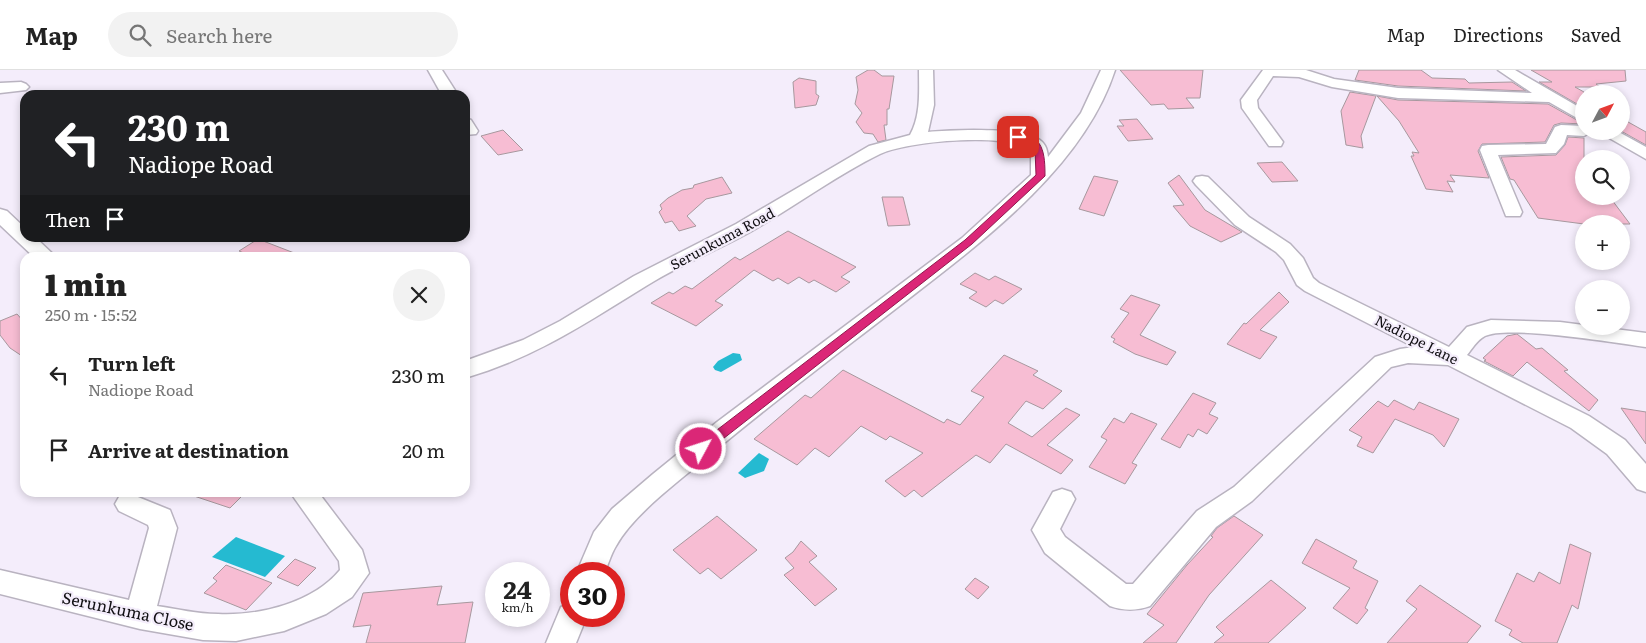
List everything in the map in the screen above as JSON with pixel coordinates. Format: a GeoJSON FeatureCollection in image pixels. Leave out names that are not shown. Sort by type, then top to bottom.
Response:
{"type":"FeatureCollection","features":[{"type":"Feature","properties":{"kind":"street"},"geometry":{"type":"LineString","coordinates":[[435,70],[447,90]]}},
{"type":"Feature","properties":{"kind":"street"},"geometry":{"type":"LineString","coordinates":[[916,138],[924,123],[927,88],[926,70]]}},
{"type":"Feature","properties":{"kind":"street"},"geometry":{"type":"LineString","coordinates":[[595,562],[604,540],[616,525],[662,481],[726,428],[969,242],[1040,176],[1058,157],[1102,90],[1108,70]]}},
{"type":"Feature","properties":{"kind":"street"},"geometry":{"type":"LineString","coordinates":[[1275,142],[1250,108],[1249,100],[1270,70],[1301,73],[1332,83],[1398,93],[1555,98]]}},
{"type":"Feature","properties":{"kind":"street"},"geometry":{"type":"LineString","coordinates":[[1505,70],[1575,111]]}},
{"type":"Feature","properties":{"kind":"street"},"geometry":{"type":"LineString","coordinates":[[0,88],[21,87]]}},
{"type":"Feature","properties":{"kind":"street"},"geometry":{"type":"LineString","coordinates":[[1513,212],[1488,150],[1550,149],[1556,144],[1561,130],[1575,131]]}},
{"type":"Feature","properties":{"kind":"street","name":"Serunkuma Road"},"geometry":{"type":"LineString","coordinates":[[470,368],[531,345],[568,326],[633,284],[743,228],[875,150],[916,138],[937,136],[1018,137],[1030,141],[1039,148],[1040,176]]}},
{"type":"Feature","properties":{"kind":"street"},"geometry":{"type":"LineString","coordinates":[[1621,140],[1646,154]]}},
{"type":"Feature","properties":{"kind":"street","name":"Nadiope Lane"},"geometry":{"type":"LineString","coordinates":[[1202,181],[1242,221],[1283,248],[1293,258],[1304,281],[1312,287],[1600,434],[1616,447],[1646,482]]}},
{"type":"Feature","properties":{"kind":"street"},"geometry":{"type":"LineString","coordinates":[[0,215],[20,233]]}},
{"type":"Feature","properties":{"kind":"street"},"geometry":{"type":"LineString","coordinates":[[30,242],[40,252]]}},
{"type":"Feature","properties":{"kind":"street"},"geometry":{"type":"LineString","coordinates":[[1062,499],[1046,530],[1055,544],[1120,597],[1140,597],[1156,582],[1216,510],[1243,494],[1383,362],[1394,356],[1414,354],[1453,358],[1471,335],[1480,329],[1492,326],[1515,326],[1646,340]]}},
{"type":"Feature","properties":{"kind":"street","name":"Serunkuma Close"},"geometry":{"type":"LineString","coordinates":[[0,582],[140,616],[223,628],[250,626],[301,610],[327,599],[341,589],[355,573],[352,558],[308,497]]}},
{"type":"Feature","properties":{"kind":"street"},"geometry":{"type":"LineString","coordinates":[[128,504],[160,518],[163,528],[140,616]]}},
{"type":"Feature","properties":{"kind":"street"},"geometry":{"type":"LineString","coordinates":[[561,643],[568,627]]}},
{"type":"Feature","properties":{"kind":"water"},"geometry":{"type":"Polygon","coordinates":[[[733,353],[740,354],[742,360],[721,372],[715,370],[713,367],[718,361],[733,353]]]}},
{"type":"Feature","properties":{"kind":"water"},"geometry":{"type":"Polygon","coordinates":[[[759,453],[769,459],[764,471],[745,478],[738,473],[759,453]]]}},
{"type":"Feature","properties":{"kind":"water"},"geometry":{"type":"Polygon","coordinates":[[[236,537],[285,556],[265,577],[212,557],[236,537]]]}},
{"type":"Feature","properties":{"kind":"building"},"geometry":{"type":"Polygon","coordinates":[[[868,70],[874,70],[882,76],[894,76],[889,109],[887,109],[887,125],[884,125],[886,140],[878,142],[873,134],[864,133],[856,122],[862,113],[855,104],[858,90],[856,77],[868,70]]]}},
{"type":"Feature","properties":{"kind":"building"},"geometry":{"type":"Polygon","coordinates":[[[1120,70],[1203,70],[1200,98],[1186,98],[1194,108],[1168,109],[1164,104],[1151,105],[1120,70]]]}},
{"type":"Feature","properties":{"kind":"building"},"geometry":{"type":"Polygon","coordinates":[[[1359,70],[1421,70],[1432,78],[1465,79],[1469,83],[1512,82],[1526,91],[1398,86],[1355,80],[1359,70]]]}},
{"type":"Feature","properties":{"kind":"building"},"geometry":{"type":"Polygon","coordinates":[[[1531,70],[1625,70],[1626,81],[1596,84],[1597,85],[1575,85],[1575,103],[1539,82],[1552,82],[1531,70]]]}},
{"type":"Feature","properties":{"kind":"building"},"geometry":{"type":"Polygon","coordinates":[[[799,78],[816,81],[816,94],[819,96],[816,105],[795,108],[793,82],[799,78]]]}},
{"type":"Feature","properties":{"kind":"building"},"geometry":{"type":"Polygon","coordinates":[[[1350,92],[1376,96],[1361,136],[1363,148],[1346,145],[1341,111],[1350,92]]]}},
{"type":"Feature","properties":{"kind":"building"},"geometry":{"type":"Polygon","coordinates":[[[1377,96],[1398,100],[1548,104],[1575,119],[1575,124],[1561,123],[1554,125],[1545,142],[1482,144],[1478,151],[1489,178],[1450,175],[1455,182],[1447,181],[1453,192],[1426,189],[1411,156],[1414,156],[1412,152],[1419,153],[1399,121],[1377,96]]]}},
{"type":"Feature","properties":{"kind":"building"},"geometry":{"type":"Polygon","coordinates":[[[1137,119],[1153,139],[1128,141],[1117,126],[1124,126],[1119,120],[1137,119]]]}},
{"type":"Feature","properties":{"kind":"building"},"geometry":{"type":"Polygon","coordinates":[[[1630,123],[1646,132],[1646,145],[1630,136],[1630,123]]]}},
{"type":"Feature","properties":{"kind":"building"},"geometry":{"type":"Polygon","coordinates":[[[503,130],[523,150],[498,155],[481,136],[503,130]]]}},
{"type":"Feature","properties":{"kind":"building"},"geometry":{"type":"Polygon","coordinates":[[[1568,137],[1575,137],[1575,140],[1584,140],[1584,150],[1575,150],[1575,205],[1616,205],[1623,215],[1575,215],[1575,223],[1538,218],[1514,180],[1510,179],[1501,157],[1556,155],[1565,145],[1568,137]]]}},
{"type":"Feature","properties":{"kind":"building"},"geometry":{"type":"Polygon","coordinates":[[[1282,162],[1298,181],[1272,182],[1257,163],[1282,162]]]}},
{"type":"Feature","properties":{"kind":"building"},"geometry":{"type":"Polygon","coordinates":[[[1179,175],[1205,210],[1242,232],[1221,242],[1190,226],[1173,206],[1184,205],[1168,183],[1179,175]]]}},
{"type":"Feature","properties":{"kind":"building"},"geometry":{"type":"Polygon","coordinates":[[[1094,176],[1118,181],[1104,216],[1079,209],[1094,176]]]}},
{"type":"Feature","properties":{"kind":"building"},"geometry":{"type":"Polygon","coordinates":[[[722,177],[732,193],[706,199],[687,216],[696,226],[679,231],[672,221],[665,223],[659,212],[662,209],[660,205],[668,198],[682,190],[693,188],[694,185],[722,177]]]}},
{"type":"Feature","properties":{"kind":"building"},"geometry":{"type":"Polygon","coordinates":[[[882,197],[903,197],[910,225],[888,226],[882,197]]]}},
{"type":"Feature","properties":{"kind":"building"},"geometry":{"type":"Polygon","coordinates":[[[788,231],[856,267],[841,277],[850,282],[836,292],[814,280],[809,283],[799,277],[788,284],[778,278],[773,281],[754,270],[715,301],[723,305],[696,326],[651,303],[669,292],[673,294],[685,286],[692,289],[735,257],[740,260],[788,231]]]}},
{"type":"Feature","properties":{"kind":"building"},"geometry":{"type":"Polygon","coordinates":[[[253,242],[266,242],[292,252],[241,252],[239,251],[253,242]]]}},
{"type":"Feature","properties":{"kind":"building"},"geometry":{"type":"Polygon","coordinates":[[[975,273],[989,280],[995,276],[1022,289],[1003,304],[995,300],[986,307],[969,298],[977,292],[960,284],[975,273]]]}},
{"type":"Feature","properties":{"kind":"building"},"geometry":{"type":"Polygon","coordinates":[[[1279,292],[1289,302],[1260,330],[1277,337],[1260,359],[1227,344],[1244,323],[1246,324],[1279,292]]]}},
{"type":"Feature","properties":{"kind":"building"},"geometry":{"type":"Polygon","coordinates":[[[1131,295],[1160,305],[1140,335],[1176,352],[1167,365],[1135,354],[1113,342],[1115,339],[1111,337],[1129,313],[1120,309],[1131,295]]]}},
{"type":"Feature","properties":{"kind":"building"},"geometry":{"type":"Polygon","coordinates":[[[17,314],[20,317],[20,355],[10,348],[0,335],[0,321],[17,314]]]}},
{"type":"Feature","properties":{"kind":"building"},"geometry":{"type":"Polygon","coordinates":[[[1517,334],[1536,349],[1542,348],[1568,370],[1564,371],[1598,400],[1589,411],[1527,362],[1513,376],[1484,361],[1486,360],[1483,358],[1507,336],[1517,334]]]}},
{"type":"Feature","properties":{"kind":"building"},"geometry":{"type":"Polygon","coordinates":[[[1004,355],[1038,371],[1033,375],[1062,391],[1043,409],[1026,401],[1008,423],[1032,437],[1066,408],[1080,415],[1047,445],[1073,460],[1061,474],[1006,444],[990,463],[976,455],[922,497],[914,490],[905,497],[885,481],[923,453],[890,436],[886,440],[861,426],[829,457],[815,448],[797,465],[754,439],[805,395],[811,398],[843,370],[944,423],[947,419],[960,425],[984,397],[971,391],[1004,355]]]}},
{"type":"Feature","properties":{"kind":"building"},"geometry":{"type":"Polygon","coordinates":[[[1193,393],[1216,403],[1209,414],[1218,418],[1207,434],[1198,429],[1193,437],[1188,434],[1180,448],[1161,439],[1193,393]]]}},
{"type":"Feature","properties":{"kind":"building"},"geometry":{"type":"Polygon","coordinates":[[[1394,400],[1414,410],[1419,402],[1459,419],[1444,447],[1433,435],[1395,419],[1373,453],[1357,446],[1362,437],[1349,430],[1378,401],[1388,407],[1394,400]]]}},
{"type":"Feature","properties":{"kind":"building"},"geometry":{"type":"Polygon","coordinates":[[[1621,408],[1646,412],[1646,444],[1621,408]]]}},
{"type":"Feature","properties":{"kind":"building"},"geometry":{"type":"Polygon","coordinates":[[[1131,413],[1157,424],[1132,463],[1137,465],[1125,484],[1089,467],[1107,440],[1101,437],[1114,418],[1124,423],[1131,413]]]}},
{"type":"Feature","properties":{"kind":"building"},"geometry":{"type":"Polygon","coordinates":[[[197,497],[241,497],[230,508],[197,497]]]}},
{"type":"Feature","properties":{"kind":"building"},"geometry":{"type":"Polygon","coordinates":[[[717,516],[757,550],[721,579],[708,568],[700,574],[673,550],[717,516]]]}},
{"type":"Feature","properties":{"kind":"building"},"geometry":{"type":"Polygon","coordinates":[[[1234,516],[1263,535],[1209,595],[1176,643],[1143,643],[1164,625],[1147,614],[1187,565],[1213,537],[1211,536],[1217,528],[1234,516]]]}},
{"type":"Feature","properties":{"kind":"building"},"geometry":{"type":"Polygon","coordinates":[[[1316,539],[1357,561],[1353,568],[1378,581],[1365,608],[1368,610],[1357,624],[1333,608],[1350,588],[1302,563],[1316,539]]]}},
{"type":"Feature","properties":{"kind":"building"},"geometry":{"type":"Polygon","coordinates":[[[801,541],[817,556],[809,562],[837,589],[815,606],[784,575],[794,568],[785,558],[793,552],[801,541]]]}},
{"type":"Feature","properties":{"kind":"building"},"geometry":{"type":"Polygon","coordinates":[[[1570,544],[1591,553],[1578,609],[1572,605],[1557,643],[1523,643],[1509,635],[1512,630],[1495,621],[1517,573],[1534,582],[1539,572],[1560,584],[1570,544]]]}},
{"type":"Feature","properties":{"kind":"building"},"geometry":{"type":"Polygon","coordinates":[[[295,559],[316,568],[298,586],[277,577],[295,559]]]}},
{"type":"Feature","properties":{"kind":"building"},"geometry":{"type":"Polygon","coordinates":[[[226,565],[272,583],[246,610],[204,593],[217,581],[213,578],[226,565]]]}},
{"type":"Feature","properties":{"kind":"building"},"geometry":{"type":"Polygon","coordinates":[[[975,578],[989,587],[978,599],[965,589],[975,578]]]}},
{"type":"Feature","properties":{"kind":"building"},"geometry":{"type":"Polygon","coordinates":[[[1271,580],[1306,608],[1268,643],[1214,643],[1224,635],[1216,627],[1271,580]]]}},
{"type":"Feature","properties":{"kind":"building"},"geometry":{"type":"Polygon","coordinates":[[[1420,585],[1481,626],[1467,643],[1387,643],[1417,609],[1406,601],[1420,585]]]}},
{"type":"Feature","properties":{"kind":"building"},"geometry":{"type":"Polygon","coordinates":[[[442,586],[437,605],[473,602],[465,643],[366,643],[371,625],[353,627],[363,593],[442,586]]]}},
{"type":"Feature","properties":{"kind":"route"},"geometry":{"type":"LineString","coordinates":[[701,449],[969,242],[1025,191],[1040,176],[1041,155],[1039,148],[1030,141],[1018,137]]}}]}
